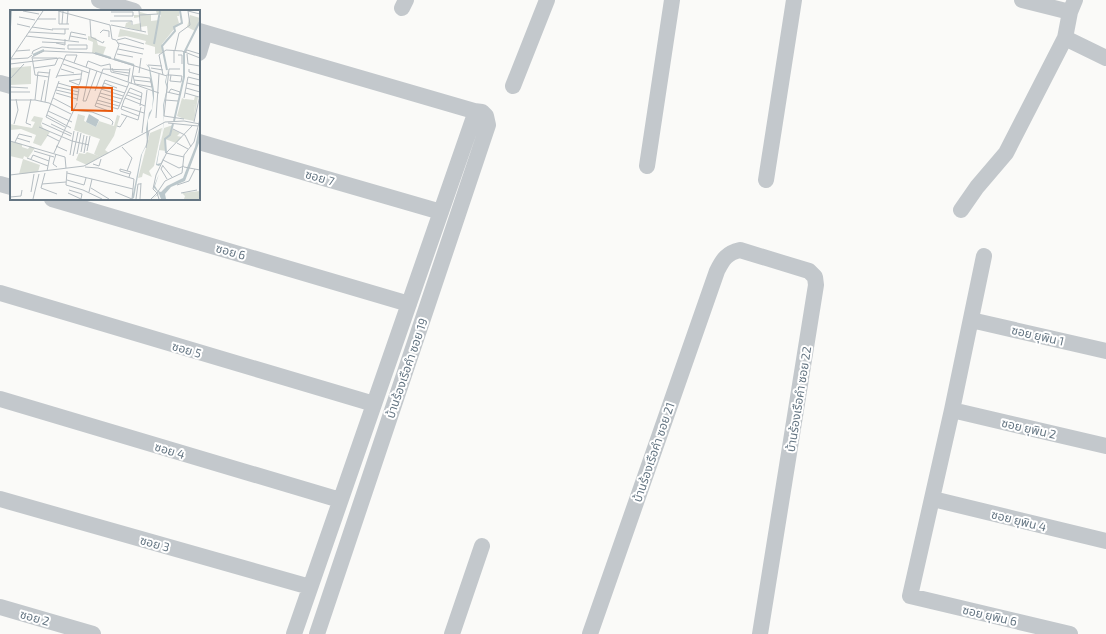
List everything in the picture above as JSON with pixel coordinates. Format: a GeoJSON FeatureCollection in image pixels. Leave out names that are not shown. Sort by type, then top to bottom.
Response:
{"type":"FeatureCollection","features":[{"type":"Feature","properties":{"kind":"street"},"geometry":{"type":"LineString","coordinates":[[99,0],[131,10]]}},
{"type":"Feature","properties":{"kind":"street"},"geometry":{"type":"LineString","coordinates":[[513,86],[547,0]]}},
{"type":"Feature","properties":{"kind":"street"},"geometry":{"type":"LineString","coordinates":[[647,166],[672,0]]}},
{"type":"Feature","properties":{"kind":"street"},"geometry":{"type":"LineString","coordinates":[[766,180],[794,0]]}},
{"type":"Feature","properties":{"kind":"street"},"geometry":{"type":"LineString","coordinates":[[961,210],[977,187],[1006,153],[1065,38],[1072,6],[1022,0]]}},
{"type":"Feature","properties":{"kind":"street"},"geometry":{"type":"LineString","coordinates":[[200,46],[202,32],[474,110],[475,117],[294,634]]}},
{"type":"Feature","properties":{"kind":"street"},"geometry":{"type":"LineString","coordinates":[[1065,38],[1106,58]]}},
{"type":"Feature","properties":{"kind":"street"},"geometry":{"type":"LineString","coordinates":[[0,83],[10,86]]}},
{"type":"Feature","properties":{"kind":"street","name":"บ้านร้องเรือคำ ซอย 19"},"geometry":{"type":"LineString","coordinates":[[317,634],[488,126],[486,116],[482,112],[474,110]]}},
{"type":"Feature","properties":{"kind":"street","name":"ซอย 7"},"geometry":{"type":"LineString","coordinates":[[200,142],[441,212]]}},
{"type":"Feature","properties":{"kind":"street"},"geometry":{"type":"LineString","coordinates":[[0,184],[10,187]]}},
{"type":"Feature","properties":{"kind":"street","name":"ซอย 6"},"geometry":{"type":"LineString","coordinates":[[55,200],[409,304]]}},
{"type":"Feature","properties":{"kind":"street","name":"บ้านร้องเรือคำ ซอย 22"},"geometry":{"type":"LineString","coordinates":[[717,271],[726,256],[740,250],[809,271],[815,277],[816,285],[760,634]]}},
{"type":"Feature","properties":{"kind":"street"},"geometry":{"type":"LineString","coordinates":[[933,499],[984,256]]}},
{"type":"Feature","properties":{"kind":"street","name":"บ้านร้องเรือคำ ซอย 21"},"geometry":{"type":"LineString","coordinates":[[590,634],[717,271]]}},
{"type":"Feature","properties":{"kind":"street","name":"ซอย 5"},"geometry":{"type":"LineString","coordinates":[[0,293],[374,404]]}},
{"type":"Feature","properties":{"kind":"street","name":"ซอย ยุพิน 1"},"geometry":{"type":"LineString","coordinates":[[971,320],[1106,351]]}},
{"type":"Feature","properties":{"kind":"street","name":"ซอย 4"},"geometry":{"type":"LineString","coordinates":[[0,399],[340,500]]}},
{"type":"Feature","properties":{"kind":"street","name":"ซอย ยุพิน 2"},"geometry":{"type":"LineString","coordinates":[[952,410],[1106,446]]}},
{"type":"Feature","properties":{"kind":"street","name":"ซอย 3"},"geometry":{"type":"LineString","coordinates":[[0,499],[310,587]]}},
{"type":"Feature","properties":{"kind":"street","name":"ซอย ยุพิน 4"},"geometry":{"type":"LineString","coordinates":[[933,499],[1106,541]]}},
{"type":"Feature","properties":{"kind":"street","name":"ซอย ยุพิน 6"},"geometry":{"type":"LineString","coordinates":[[933,499],[910,596],[1070,634]]}},
{"type":"Feature","properties":{"kind":"street"},"geometry":{"type":"LineString","coordinates":[[452,634],[482,546]]}},
{"type":"Feature","properties":{"kind":"street","name":"ซอย 2"},"geometry":{"type":"LineString","coordinates":[[0,607],[93,634]]}}]}
